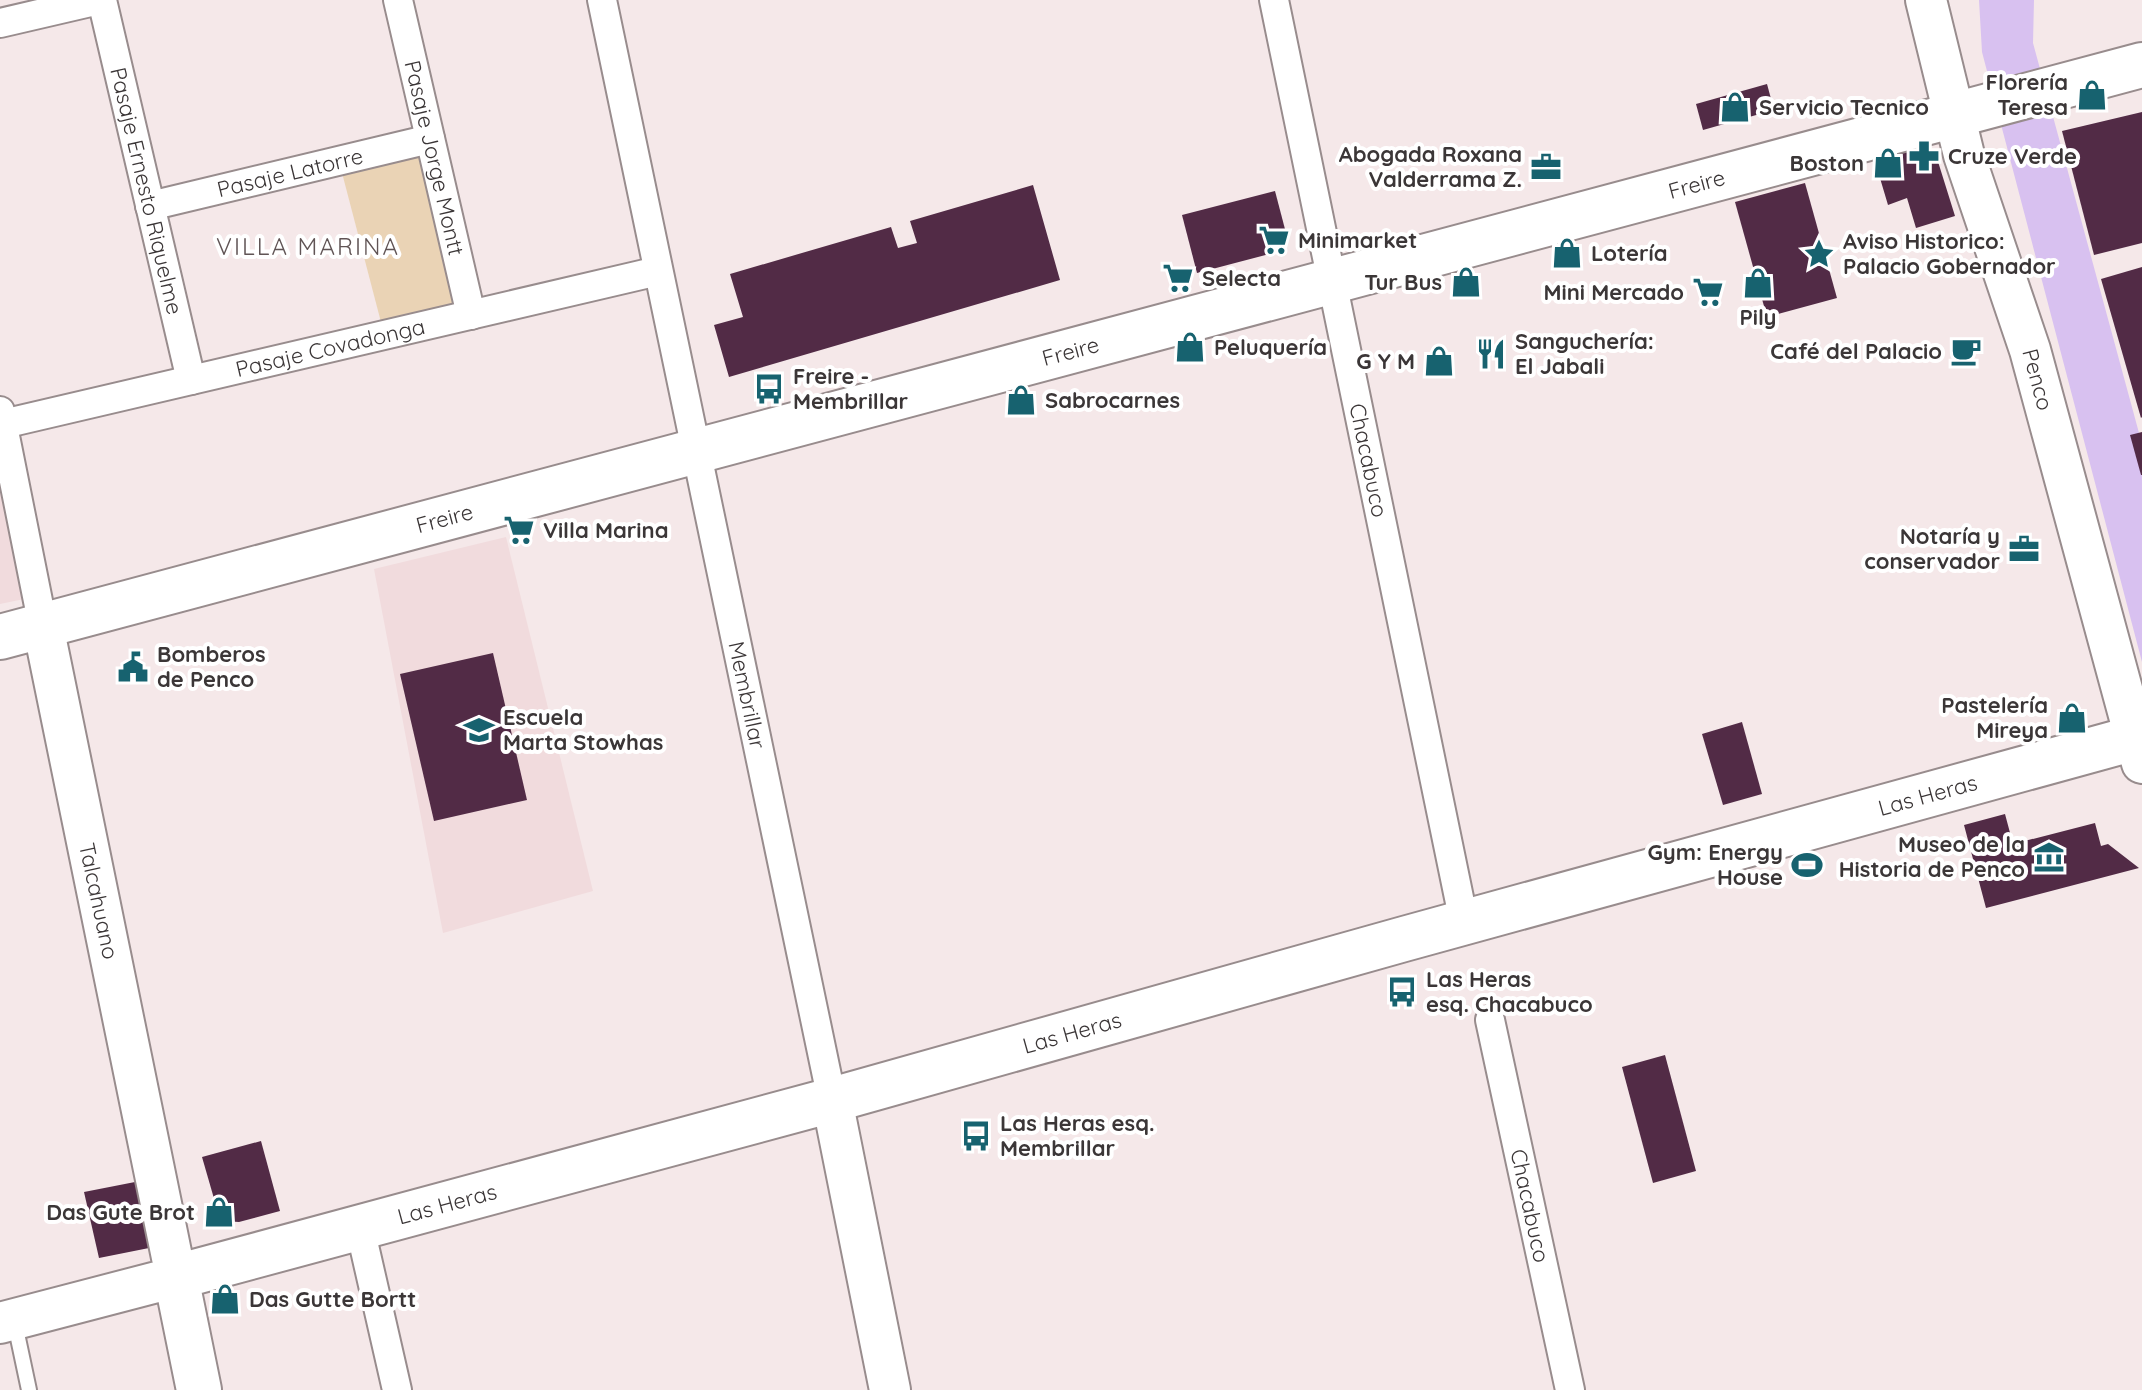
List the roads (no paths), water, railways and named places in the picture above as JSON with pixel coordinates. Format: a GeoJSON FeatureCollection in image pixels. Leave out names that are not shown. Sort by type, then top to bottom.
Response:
{"type":"FeatureCollection","features":[{"type":"Feature","properties":{"kind":"main road","name":"Freire"},"geometry":{"type":"LineString","coordinates":[[0,637],[2142,65]]}},
{"type":"Feature","properties":{"kind":"main road","name":"Las Heras"},"geometry":{"type":"LineString","coordinates":[[176,1277],[832,1100],[1464,922],[2140,746]]}},
{"type":"Feature","properties":{"kind":"main road","name":"Talcahuano"},"geometry":{"type":"LineString","coordinates":[[176,1277],[199,1390]]}},
{"type":"Feature","properties":{"kind":"street"},"geometry":{"type":"LineString","coordinates":[[0,23],[101,0]]}},
{"type":"Feature","properties":{"kind":"street","name":"Pasaje Ernesto Riquelme"},"geometry":{"type":"LineString","coordinates":[[101,0],[191,380]]}},
{"type":"Feature","properties":{"kind":"street","name":"Pasaje Jorge Montt"},"geometry":{"type":"LineString","coordinates":[[398,0],[471,315]]}},
{"type":"Feature","properties":{"kind":"street","name":"Membrillar"},"geometry":{"type":"LineString","coordinates":[[602,0],[890,1390]]}},
{"type":"Feature","properties":{"kind":"street","name":"Chacabuco"},"geometry":{"type":"LineString","coordinates":[[1274,0],[1464,922]]}},
{"type":"Feature","properties":{"kind":"street","name":"Penco"},"geometry":{"type":"LineString","coordinates":[[1926,0],[1970,111],[1964,155],[2030,350],[2140,746]]}},
{"type":"Feature","properties":{"kind":"street","name":"Pasaje Latorre"},"geometry":{"type":"LineString","coordinates":[[150,206],[430,139]]}},
{"type":"Feature","properties":{"kind":"street","name":"Pasaje Covadonga"},"geometry":{"type":"LineString","coordinates":[[1,418],[191,380],[658,271]]}},
{"type":"Feature","properties":{"kind":"street","name":"Talcahuano"},"geometry":{"type":"LineString","coordinates":[[1,418],[176,1277]]}},
{"type":"Feature","properties":{"kind":"street","name":"Chacabuco"},"geometry":{"type":"LineString","coordinates":[[1490,1020],[1570,1390]]}},
{"type":"Feature","properties":{"kind":"street"},"geometry":{"type":"LineString","coordinates":[[360,1228],[397,1390]]}},
{"type":"Feature","properties":{"kind":"street","name":"Las Heras"},"geometry":{"type":"LineString","coordinates":[[7,1321],[176,1277]]}},
{"type":"Feature","properties":{"kind":"lane"},"geometry":{"type":"LineString","coordinates":[[7,1321],[29,1390]]}},
{"type":"Feature","properties":{"kind":"place","name":"Florería Teresa"},"geometry":{"type":"Point","coordinates":[2092,95]}},
{"type":"Feature","properties":{"kind":"place","name":"Servicio Tecnico"},"geometry":{"type":"Point","coordinates":[1735,107]}},
{"type":"Feature","properties":{"kind":"place","name":"Cruze Verde"},"geometry":{"type":"Point","coordinates":[1924,156]}},
{"type":"Feature","properties":{"kind":"place","name":"Boston"},"geometry":{"type":"Point","coordinates":[1888,163]}},
{"type":"Feature","properties":{"kind":"place","name":"Abogada Roxana Valderrama Z."},"geometry":{"type":"Point","coordinates":[1546,167]}},
{"type":"Feature","properties":{"kind":"place","name":"Minimarket"},"geometry":{"type":"Point","coordinates":[1274,240]}},
{"type":"Feature","properties":{"kind":"place","name":"Lotería"},"geometry":{"type":"Point","coordinates":[1567,253]}},
{"type":"Feature","properties":{"kind":"place","name":"Aviso Historico: Palacio Gobernador"},"geometry":{"type":"Point","coordinates":[1819,254]}},
{"type":"Feature","properties":{"kind":"place","name":"Selecta"},"geometry":{"type":"Point","coordinates":[1178,278]}},
{"type":"Feature","properties":{"kind":"place","name":"Tur Bus"},"geometry":{"type":"Point","coordinates":[1466,282]}},
{"type":"Feature","properties":{"kind":"place","name":"Pily"},"geometry":{"type":"Point","coordinates":[1758,283]}},
{"type":"Feature","properties":{"kind":"place","name":"Mini Mercado"},"geometry":{"type":"Point","coordinates":[1708,292]}},
{"type":"Feature","properties":{"kind":"place","name":"Peluquería"},"geometry":{"type":"Point","coordinates":[1190,347]}},
{"type":"Feature","properties":{"kind":"place","name":"Café del Palacio"},"geometry":{"type":"Point","coordinates":[1966,351]}},
{"type":"Feature","properties":{"kind":"place","name":"Sanguchería: El Jabali"},"geometry":{"type":"Point","coordinates":[1491,354]}},
{"type":"Feature","properties":{"kind":"place","name":"G Y M"},"geometry":{"type":"Point","coordinates":[1439,361]}},
{"type":"Feature","properties":{"kind":"place","name":"Freire - Membrillar"},"geometry":{"type":"Point","coordinates":[769,389]}},
{"type":"Feature","properties":{"kind":"place","name":"Sabrocarnes"},"geometry":{"type":"Point","coordinates":[1021,400]}},
{"type":"Feature","properties":{"kind":"place","name":"Villa Marina"},"geometry":{"type":"Point","coordinates":[519,530]}},
{"type":"Feature","properties":{"kind":"place","name":"Notaría y conservador"},"geometry":{"type":"Point","coordinates":[2024,549]}},
{"type":"Feature","properties":{"kind":"place","name":"Bomberos de Penco"},"geometry":{"type":"Point","coordinates":[133,667]}},
{"type":"Feature","properties":{"kind":"place","name":"Pastelería Mireya"},"geometry":{"type":"Point","coordinates":[2072,718]}},
{"type":"Feature","properties":{"kind":"place","name":"Escuela Marta Stowhas"},"geometry":{"type":"Point","coordinates":[479,730]}},
{"type":"Feature","properties":{"kind":"place","name":"Museo de la Historia de Penco"},"geometry":{"type":"Point","coordinates":[2049,857]}},
{"type":"Feature","properties":{"kind":"place","name":"Gym: Energy House"},"geometry":{"type":"Point","coordinates":[1807,865]}},
{"type":"Feature","properties":{"kind":"place","name":"Las Heras esq. Chacabuco"},"geometry":{"type":"Point","coordinates":[1402,992]}},
{"type":"Feature","properties":{"kind":"place","name":"Las Heras esq. Membrillar"},"geometry":{"type":"Point","coordinates":[976,1136]}},
{"type":"Feature","properties":{"kind":"place","name":"Das Gute Brot"},"geometry":{"type":"Point","coordinates":[219,1212]}},
{"type":"Feature","properties":{"kind":"place","name":"Das Gutte Bortt"},"geometry":{"type":"Point","coordinates":[225,1299]}},
{"type":"Feature","properties":{"kind":"district","name":"VILLA MARINA"},"geometry":{"type":"Point","coordinates":[308,246]}}]}
